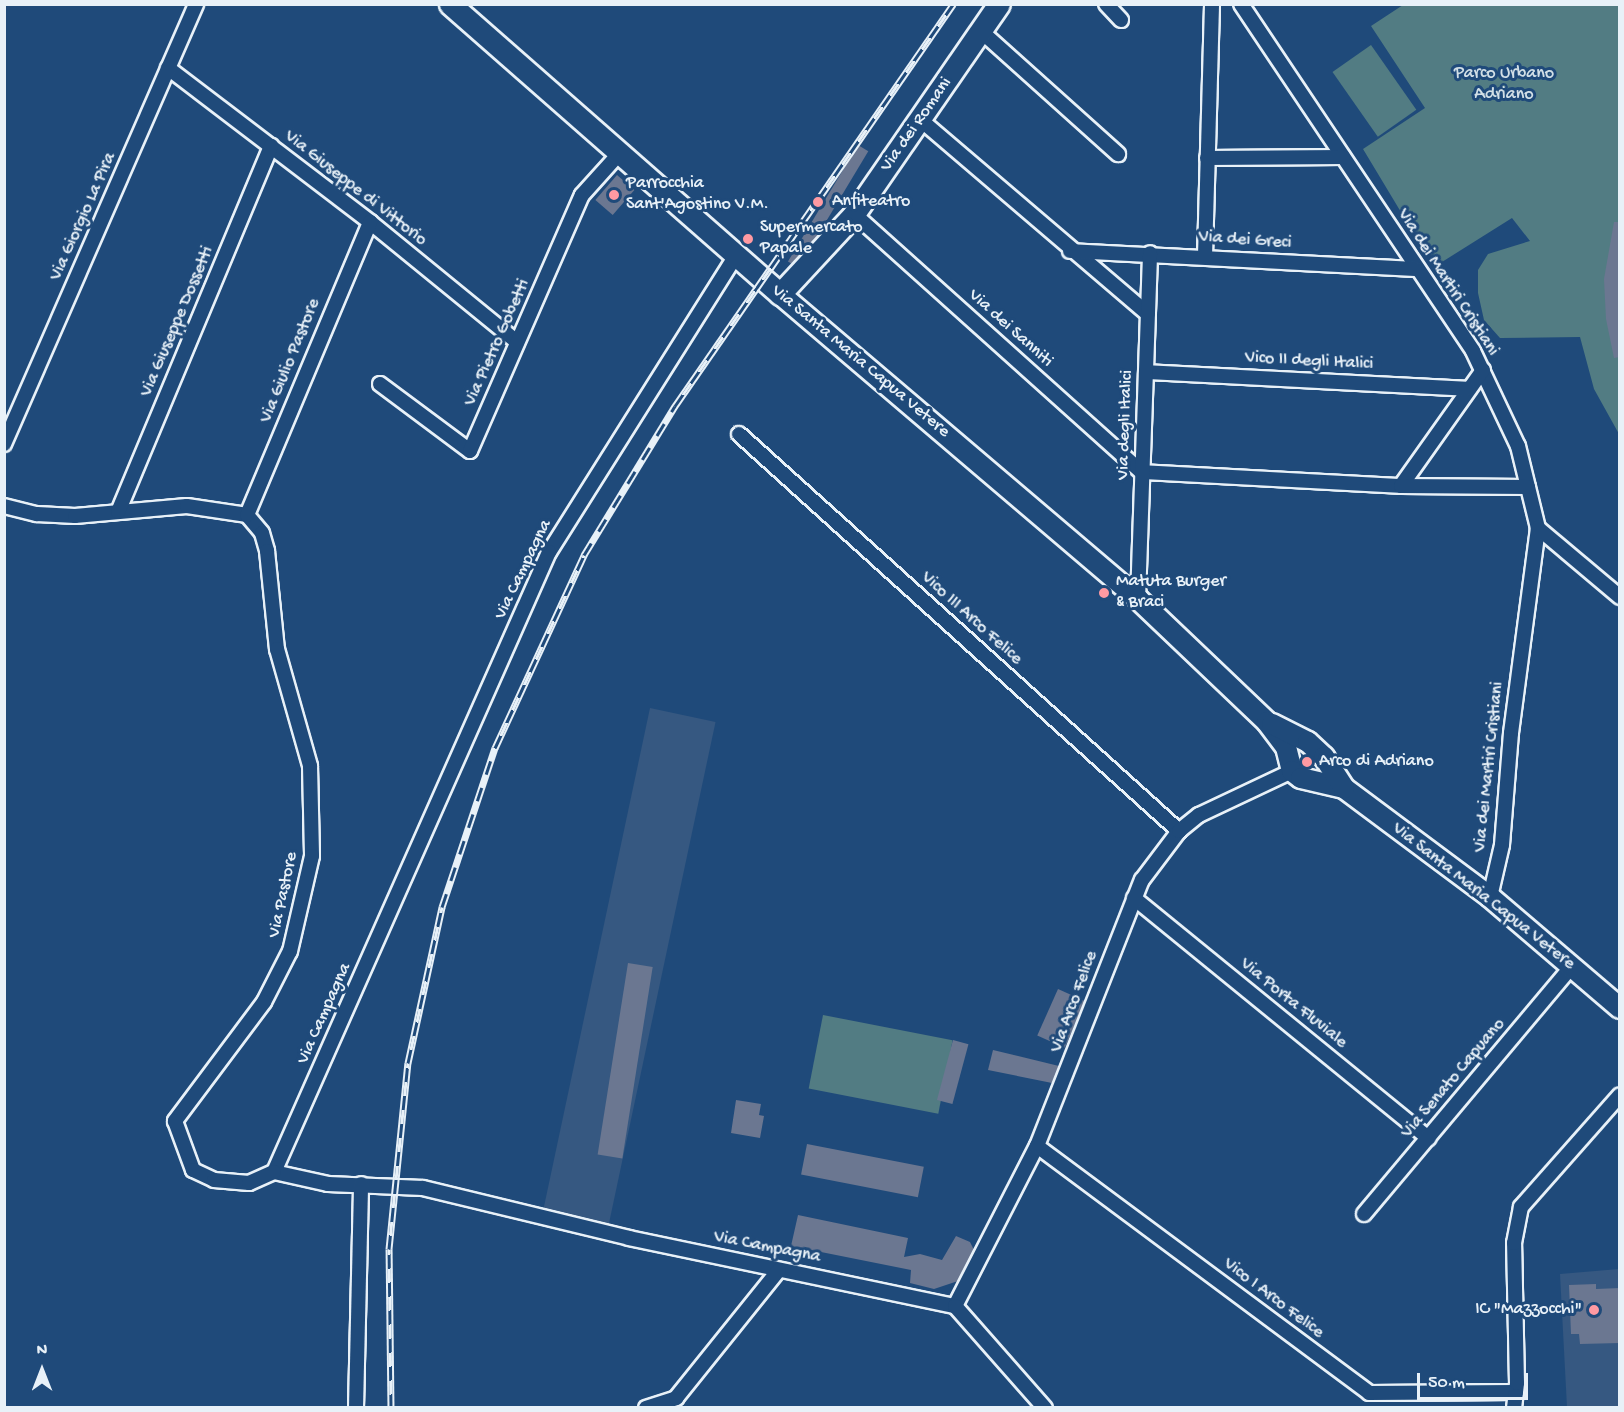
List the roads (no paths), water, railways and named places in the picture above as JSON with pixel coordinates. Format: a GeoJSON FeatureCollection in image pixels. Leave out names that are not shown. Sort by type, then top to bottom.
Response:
{"type":"FeatureCollection","features":[{"type":"Feature","properties":{"kind":"main road","name":"Via Santa Maria Capua Vetere"},"geometry":{"type":"LineString","coordinates":[[450,4],[735,257],[1138,598],[1267,722]]}},
{"type":"Feature","properties":{"kind":"main road","name":"Via dei Romani"},"geometry":{"type":"LineString","coordinates":[[780,294],[854,214],[922,121],[999,4]]}},
{"type":"Feature","properties":{"kind":"main road"},"geometry":{"type":"LineString","coordinates":[[1267,722],[1286,747],[1292,771],[1301,778],[1344,788]]}},
{"type":"Feature","properties":{"kind":"main road"},"geometry":{"type":"LineString","coordinates":[[1267,722],[1308,742],[1324,757],[1344,788]]}},
{"type":"Feature","properties":{"kind":"main road","name":"Via Santa Maria Capua Vetere"},"geometry":{"type":"LineString","coordinates":[[1344,788],[1490,897],[1620,1008]]}},
{"type":"Feature","properties":{"kind":"street","name":"Via Giorgio La Pira"},"geometry":{"type":"LineString","coordinates":[[4,444],[196,4]]}},
{"type":"Feature","properties":{"kind":"street"},"geometry":{"type":"LineString","coordinates":[[1106,4],[1121,20]]}},
{"type":"Feature","properties":{"kind":"street"},"geometry":{"type":"LineString","coordinates":[[1205,256],[1212,4]]}},
{"type":"Feature","properties":{"kind":"street","name":"Via dei Martiri Cristiani"},"geometry":{"type":"LineString","coordinates":[[1241,4],[1483,370],[1518,446],[1538,528],[1511,733],[1502,845],[1490,897]]}},
{"type":"Feature","properties":{"kind":"street"},"geometry":{"type":"LineString","coordinates":[[982,32],[1118,154]]}},
{"type":"Feature","properties":{"kind":"street","name":"Via Giuseppe di Vittorio"},"geometry":{"type":"LineString","coordinates":[[168,68],[370,222],[517,342]]}},
{"type":"Feature","properties":{"kind":"street"},"geometry":{"type":"LineString","coordinates":[[922,121],[1070,250],[1148,314]]}},
{"type":"Feature","properties":{"kind":"street","name":"Via Giuseppe Dossetti"},"geometry":{"type":"LineString","coordinates":[[118,512],[271,146]]}},
{"type":"Feature","properties":{"kind":"street","name":"Via Pietro Gobetti"},"geometry":{"type":"LineString","coordinates":[[380,384],[470,452],[582,195],[618,155]]}},
{"type":"Feature","properties":{"kind":"street"},"geometry":{"type":"LineString","coordinates":[[1207,158],[1343,157]]}},
{"type":"Feature","properties":{"kind":"street","name":"Via dei Sanniti"},"geometry":{"type":"LineString","coordinates":[[854,214],[1142,472]]}},
{"type":"Feature","properties":{"kind":"street","name":"Via Giulio Pastore"},"geometry":{"type":"LineString","coordinates":[[247,515],[370,222]]}},
{"type":"Feature","properties":{"kind":"street","name":"Via dei Greci"},"geometry":{"type":"LineString","coordinates":[[1070,250],[1418,269]]}},
{"type":"Feature","properties":{"kind":"street","name":"Via degli Italici"},"geometry":{"type":"LineString","coordinates":[[1138,598],[1150,253]]}},
{"type":"Feature","properties":{"kind":"street","name":"Via Campagna"},"geometry":{"type":"LineString","coordinates":[[735,257],[549,552],[274,1172],[296,1180],[423,1188],[779,1270],[955,1306]]}},
{"type":"Feature","properties":{"kind":"street"},"geometry":{"type":"LineString","coordinates":[[1401,486],[1483,370]]}},
{"type":"Feature","properties":{"kind":"street","name":"Vico II degli Italici"},"geometry":{"type":"LineString","coordinates":[[1146,372],[1469,389]]}},
{"type":"Feature","properties":{"kind":"street","name":"Vico III Arco Felice"},"geometry":{"type":"LineString","coordinates":[[739,434],[1179,831]]}},
{"type":"Feature","properties":{"kind":"street"},"geometry":{"type":"LineString","coordinates":[[1142,472],[1401,486],[1528,487]]}},
{"type":"Feature","properties":{"kind":"street"},"geometry":{"type":"LineString","coordinates":[[4,506],[66,515],[187,506],[247,515]]}},
{"type":"Feature","properties":{"kind":"street","name":"Via Pastore"},"geometry":{"type":"LineString","coordinates":[[247,515],[256,521],[267,551],[277,650],[310,766],[312,856],[291,951],[264,1002],[175,1121],[193,1170],[214,1180],[249,1183],[274,1172]]}},
{"type":"Feature","properties":{"kind":"street"},"geometry":{"type":"LineString","coordinates":[[1538,528],[1620,597]]}},
{"type":"Feature","properties":{"kind":"street","name":"Via Arco Felice"},"geometry":{"type":"LineString","coordinates":[[955,1306],[1037,1146],[1142,880],[1179,831],[1199,815],[1292,771]]}},
{"type":"Feature","properties":{"kind":"street","name":"Via Porta Fluviale"},"geometry":{"type":"LineString","coordinates":[[1134,898],[1428,1138]]}},
{"type":"Feature","properties":{"kind":"street","name":"Via Senato Capuano"},"geometry":{"type":"LineString","coordinates":[[1365,1214],[1571,966]]}},
{"type":"Feature","properties":{"kind":"street"},"geometry":{"type":"LineString","coordinates":[[1514,1407],[1516,1392],[1515,1244],[1521,1207],[1620,1095]]}},
{"type":"Feature","properties":{"kind":"street","name":"Vico I Arco Felice"},"geometry":{"type":"LineString","coordinates":[[1037,1146],[1369,1393],[1516,1392]]}},
{"type":"Feature","properties":{"kind":"street"},"geometry":{"type":"LineString","coordinates":[[356,1407],[361,1184]]}},
{"type":"Feature","properties":{"kind":"street"},"geometry":{"type":"LineString","coordinates":[[646,1407],[676,1398],[779,1270]]}},
{"type":"Feature","properties":{"kind":"street"},"geometry":{"type":"LineString","coordinates":[[955,1306],[1045,1407]]}},
{"type":"Feature","properties":{"kind":"railway"},"geometry":{"type":"LineString","coordinates":[[391,1408],[389,1249],[408,1063],[442,907],[495,748],[584,555],[675,406],[953,4]]}},
{"type":"Feature","properties":{"kind":"place","name":"Parrocchia Sant'Agostino V.M."},"geometry":{"type":"Point","coordinates":[614,195]}},
{"type":"Feature","properties":{"kind":"place","name":"Anfiteatro"},"geometry":{"type":"Point","coordinates":[818,202]}},
{"type":"Feature","properties":{"kind":"place","name":"Supermercato Papale"},"geometry":{"type":"Point","coordinates":[748,239]}},
{"type":"Feature","properties":{"kind":"place","name":"Matuta Burger & Braci"},"geometry":{"type":"Point","coordinates":[1104,593]}},
{"type":"Feature","properties":{"kind":"place","name":"Arco di Adriano"},"geometry":{"type":"Point","coordinates":[1307,762]}},
{"type":"Feature","properties":{"kind":"place","name":"IC \"Mazzocchi\""},"geometry":{"type":"Point","coordinates":[1594,1310]}},
{"type":"Feature","properties":{"kind":"park label","name":"Parco Urbano Adriano"},"geometry":{"type":"Point","coordinates":[1504,85]}}]}
